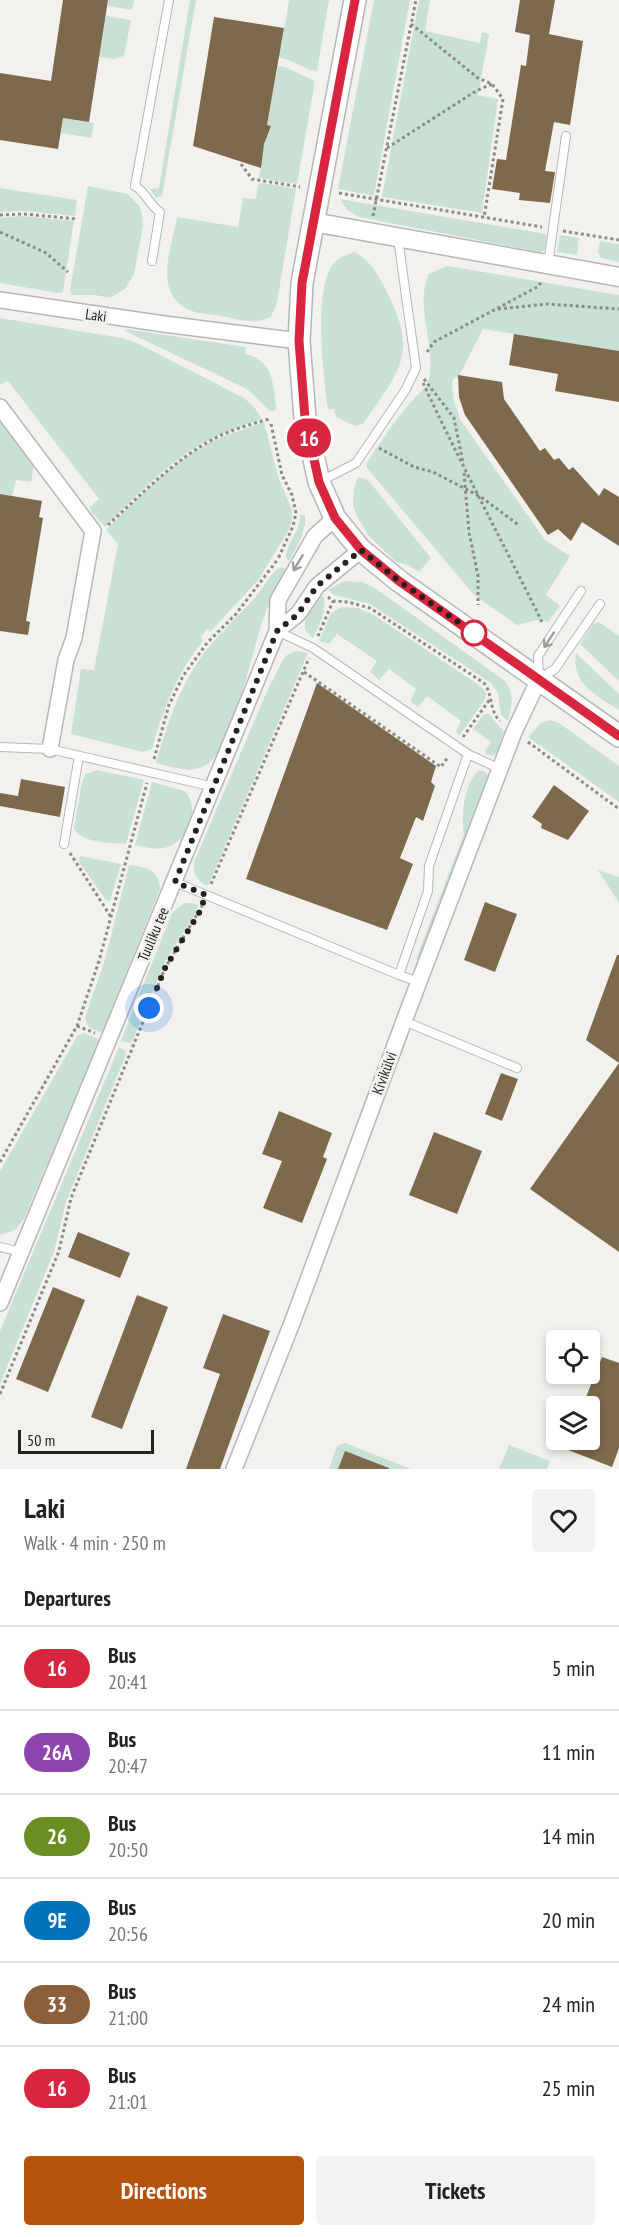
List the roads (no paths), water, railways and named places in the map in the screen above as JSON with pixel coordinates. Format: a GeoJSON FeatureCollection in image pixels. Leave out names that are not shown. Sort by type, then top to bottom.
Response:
{"type":"FeatureCollection","features":[{"type":"Feature","properties":{"kind":"main road"},"geometry":{"type":"LineString","coordinates":[[355,0],[310,188],[313,222],[302,283],[299,341],[305,418],[319,482],[335,518],[361,550],[399,581],[619,736]]}},
{"type":"Feature","properties":{"kind":"street"},"geometry":{"type":"LineString","coordinates":[[313,222],[619,277]]}},
{"type":"Feature","properties":{"kind":"street","name":"Laki"},"geometry":{"type":"LineString","coordinates":[[0,300],[299,341]]}},
{"type":"Feature","properties":{"kind":"street"},"geometry":{"type":"LineString","coordinates":[[0,406],[93,531],[74,638],[66,660],[50,749]]}},
{"type":"Feature","properties":{"kind":"street","name":"Tuuliku tee"},"geometry":{"type":"LineString","coordinates":[[0,1303],[277,631],[278,600],[315,536],[335,518]]}},
{"type":"Feature","properties":{"kind":"street","name":"Tuuliku tee"},"geometry":{"type":"LineString","coordinates":[[277,631],[298,614],[317,586],[361,550]]}},
{"type":"Feature","properties":{"kind":"street","name":"Kivikülvi"},"geometry":{"type":"LineString","coordinates":[[237,1468],[500,769],[526,704],[539,679]]}},
{"type":"Feature","properties":{"kind":"lane"},"geometry":{"type":"LineString","coordinates":[[152,261],[160,213],[152,206],[142,190],[135,186],[169,0]]}},
{"type":"Feature","properties":{"kind":"lane"},"geometry":{"type":"LineString","coordinates":[[548,265],[566,136]]}},
{"type":"Feature","properties":{"kind":"lane"},"geometry":{"type":"LineString","coordinates":[[319,482],[356,463],[406,389],[416,368],[398,238]]}},
{"type":"Feature","properties":{"kind":"lane"},"geometry":{"type":"LineString","coordinates":[[581,591],[538,656],[539,679],[555,669],[600,604]]}},
{"type":"Feature","properties":{"kind":"lane"},"geometry":{"type":"LineString","coordinates":[[277,631],[313,648],[468,754],[500,769]]}},
{"type":"Feature","properties":{"kind":"lane"},"geometry":{"type":"LineString","coordinates":[[0,747],[50,749],[214,787]]}},
{"type":"Feature","properties":{"kind":"lane"},"geometry":{"type":"LineString","coordinates":[[399,975],[428,891],[429,867],[468,754]]}},
{"type":"Feature","properties":{"kind":"lane"},"geometry":{"type":"LineString","coordinates":[[64,844],[79,756]]}},
{"type":"Feature","properties":{"kind":"lane"},"geometry":{"type":"LineString","coordinates":[[175,882],[419,982]]}},
{"type":"Feature","properties":{"kind":"lane"},"geometry":{"type":"LineString","coordinates":[[404,1021],[517,1068]]}},
{"type":"Feature","properties":{"kind":"lane"},"geometry":{"type":"LineString","coordinates":[[0,1247],[21,1252]]}}]}
